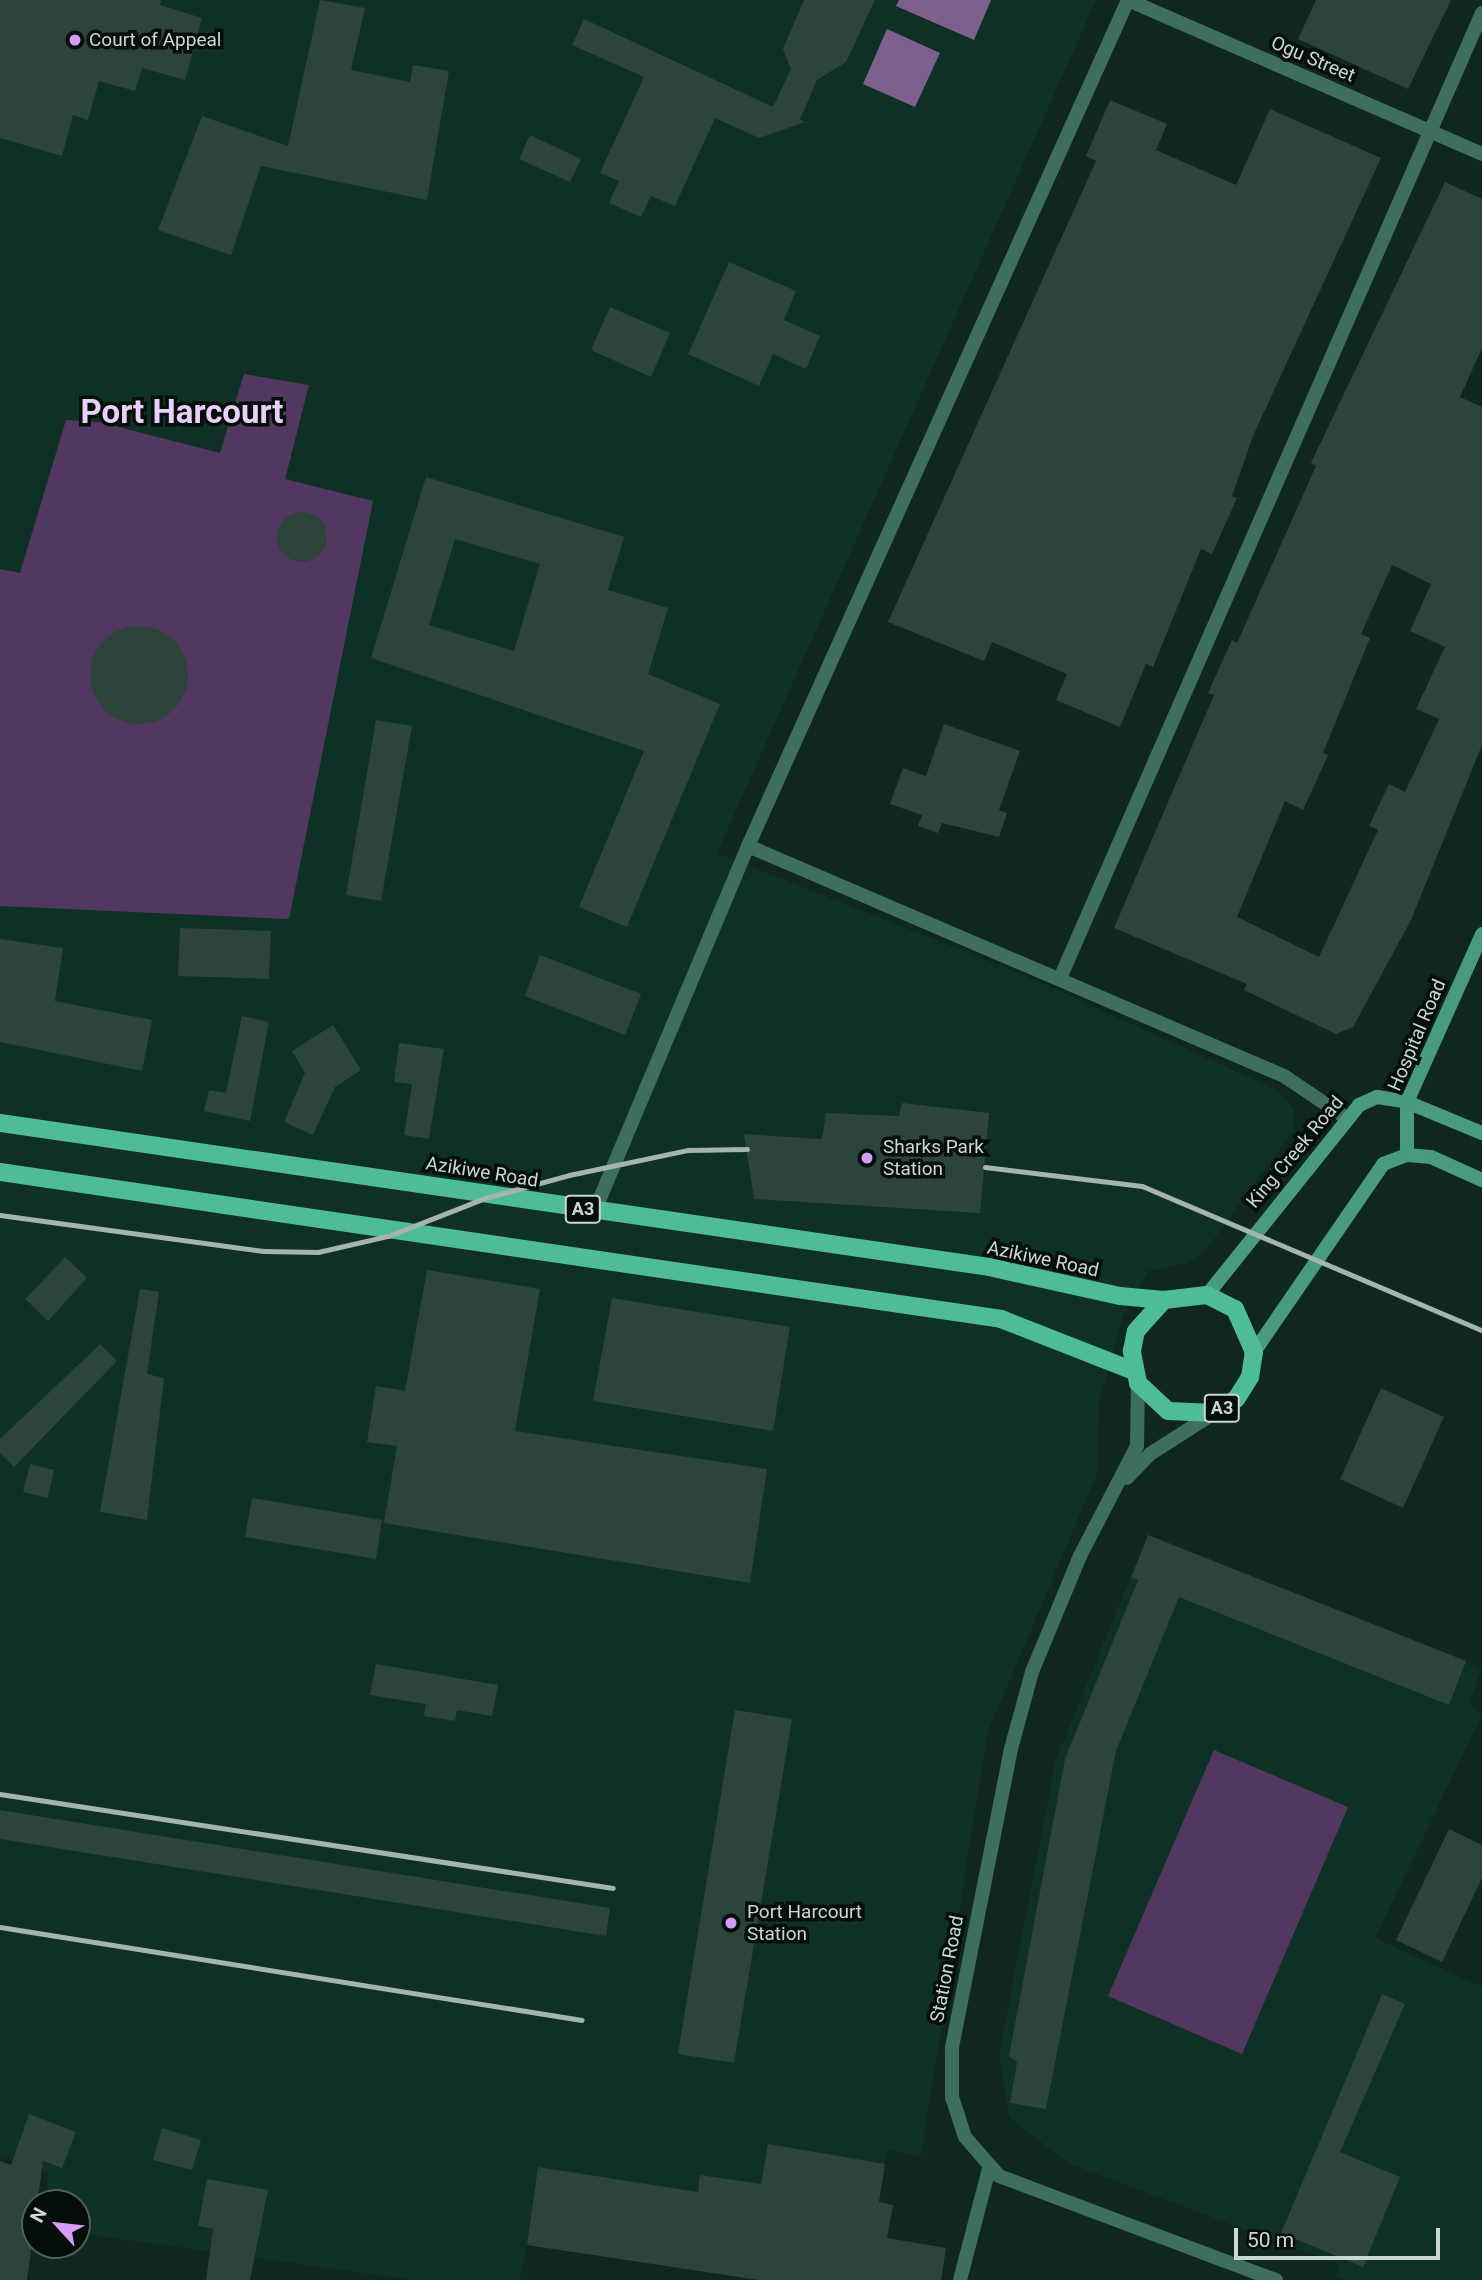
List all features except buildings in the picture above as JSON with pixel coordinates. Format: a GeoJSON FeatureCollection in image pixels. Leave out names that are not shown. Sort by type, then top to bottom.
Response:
{"type":"FeatureCollection","features":[{"type":"Feature","properties":{"kind":"main road","name":"Azikiwe Road"},"geometry":{"type":"LineString","coordinates":[[0,1123],[989,1268],[1164,1300]]}},
{"type":"Feature","properties":{"kind":"main road","name":"A3"},"geometry":{"type":"LineString","coordinates":[[0,1172],[1001,1319],[1136,1377],[1168,1411],[1214,1413],[1243,1388],[1254,1352]]}},
{"type":"Feature","properties":{"kind":"main road","name":"A3"},"geometry":{"type":"LineString","coordinates":[[1164,1300],[1207,1294]]}},
{"type":"Feature","properties":{"kind":"main road"},"geometry":{"type":"LineString","coordinates":[[1207,1294],[1240,1315],[1254,1352]]}},
{"type":"Feature","properties":{"kind":"main road"},"geometry":{"type":"LineString","coordinates":[[1136,1377],[1136,1331],[1164,1300]]}},
{"type":"Feature","properties":{"kind":"street","name":"Ogu Street"},"geometry":{"type":"LineString","coordinates":[[1128,0],[1482,154]]}},
{"type":"Feature","properties":{"kind":"street"},"geometry":{"type":"LineString","coordinates":[[595,1210],[748,846],[1128,0]]}},
{"type":"Feature","properties":{"kind":"street"},"geometry":{"type":"LineString","coordinates":[[1061,976],[1482,13]]}},
{"type":"Feature","properties":{"kind":"street"},"geometry":{"type":"LineString","coordinates":[[748,846],[1061,976],[1284,1076],[1345,1117]]}},
{"type":"Feature","properties":{"kind":"street","name":"Hospital Road"},"geometry":{"type":"LineString","coordinates":[[1407,1155],[1407,1102],[1482,934]]}},
{"type":"Feature","properties":{"kind":"street","name":"King Creek Road"},"geometry":{"type":"LineString","coordinates":[[1207,1294],[1345,1117],[1377,1097],[1407,1102],[1482,1133]]}},
{"type":"Feature","properties":{"kind":"street"},"geometry":{"type":"LineString","coordinates":[[1254,1352],[1355,1197],[1383,1164],[1407,1155],[1431,1157],[1482,1180]]}},
{"type":"Feature","properties":{"kind":"street","name":"Station Road"},"geometry":{"type":"LineString","coordinates":[[989,2169],[965,2137],[951,2097],[951,2048],[1032,1672],[1080,1556],[1122,1484],[1138,1446],[1136,1377]]}},
{"type":"Feature","properties":{"kind":"street","name":"Station Road"},"geometry":{"type":"LineString","coordinates":[[1122,1484],[1150,1454],[1214,1413]]}},
{"type":"Feature","properties":{"kind":"street"},"geometry":{"type":"LineString","coordinates":[[960,2280],[989,2169],[1276,2280]]}},
{"type":"Feature","properties":{"kind":"shaded area"},"geometry":{"type":"Polygon","coordinates":[[[0,0],[1096,0],[717,853],[1024,975],[1279,1091],[1294,1110],[1293,1131],[1206,1250],[1187,1263],[1148,1271],[1122,1318],[1099,1401],[1097,1474],[987,1734],[921,2156],[887,2150],[865,2280],[759,2280],[527,2245],[520,2280],[414,2280],[91,2235],[91,2189],[46,2189],[48,2173],[0,2156],[0,0]]]}},
{"type":"Feature","properties":{"kind":"shaded area"},"geometry":{"type":"Polygon","coordinates":[[[899,0],[991,0],[974,40],[896,6],[899,0]]]}},
{"type":"Feature","properties":{"kind":"shaded area"},"geometry":{"type":"Polygon","coordinates":[[[887,29],[940,53],[915,107],[863,84],[887,29]]]}},
{"type":"Feature","properties":{"kind":"shaded area"},"geometry":{"type":"Polygon","coordinates":[[[244,374],[309,385],[285,479],[373,501],[289,919],[0,906],[0,569],[20,573],[66,420],[99,422],[220,453],[244,374]]]}},
{"type":"Feature","properties":{"kind":"shaded area"},"geometry":{"type":"Polygon","coordinates":[[[1148,1535],[1482,1669],[1469,1703],[1482,1715],[1375,1938],[1482,1987],[1482,2280],[1343,2280],[1336,2277],[1340,2265],[1068,2163],[1009,2117],[999,2055],[1056,1759],[1148,1535]]]}},
{"type":"Feature","properties":{"kind":"shaded area"},"geometry":{"type":"Polygon","coordinates":[[[1214,1750],[1348,1807],[1242,2054],[1108,1996],[1214,1750]]]}},
{"type":"Feature","properties":{"kind":"railway"},"geometry":{"type":"LineString","coordinates":[[0,1215],[264,1251],[318,1252],[388,1236],[485,1198],[569,1175],[688,1150],[747,1149]]}},
{"type":"Feature","properties":{"kind":"railway"},"geometry":{"type":"LineString","coordinates":[[985,1167],[1142,1186],[1482,1330]]}},
{"type":"Feature","properties":{"kind":"railway"},"geometry":{"type":"LineString","coordinates":[[0,1794],[613,1888]]}},
{"type":"Feature","properties":{"kind":"railway"},"geometry":{"type":"LineString","coordinates":[[0,1927],[582,2020]]}},
{"type":"Feature","properties":{"kind":"place","name":"Court of Appeal"},"geometry":{"type":"Point","coordinates":[75,40]}},
{"type":"Feature","properties":{"kind":"place","name":"Sharks Park Station"},"geometry":{"type":"Point","coordinates":[867,1158]}},
{"type":"Feature","properties":{"kind":"place","name":"Port Harcourt Station"},"geometry":{"type":"Point","coordinates":[731,1923]}},
{"type":"Feature","properties":{"kind":"district","name":"Port Harcourt"},"geometry":{"type":"Point","coordinates":[182,412]}}]}
